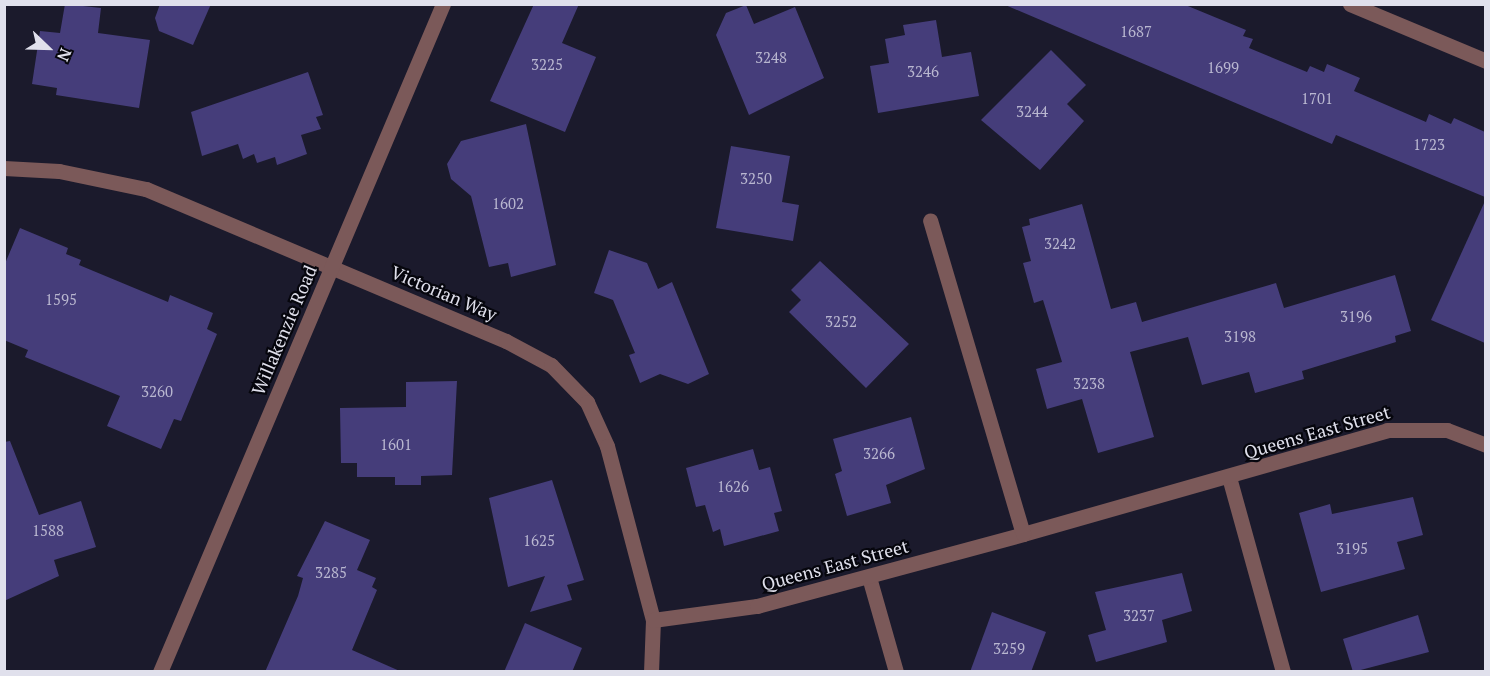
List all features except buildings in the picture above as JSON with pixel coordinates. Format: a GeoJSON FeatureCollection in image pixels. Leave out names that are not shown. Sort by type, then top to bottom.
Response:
{"type":"FeatureCollection","features":[{"type":"Feature","properties":{"kind":"street","name":"Willakenzie Road"},"geometry":{"type":"LineString","coordinates":[[160,672],[443,4]]}},
{"type":"Feature","properties":{"kind":"street"},"geometry":{"type":"LineString","coordinates":[[1350,4],[1485,61]]}},
{"type":"Feature","properties":{"kind":"street","name":"Victorian Way"},"geometry":{"type":"LineString","coordinates":[[4,168],[126,183],[332,266],[522,348],[569,382],[587,402],[607,446],[653,620],[651,672]]}},
{"type":"Feature","properties":{"kind":"street"},"geometry":{"type":"LineString","coordinates":[[930,221],[1023,534]]}},
{"type":"Feature","properties":{"kind":"street","name":"Queens East Street"},"geometry":{"type":"LineString","coordinates":[[653,620],[757,606],[1407,427],[1446,430],[1485,445]]}},
{"type":"Feature","properties":{"kind":"street","name":"Queens East Street"},"geometry":{"type":"LineString","coordinates":[[1229,477],[1283,672]]}},
{"type":"Feature","properties":{"kind":"street"},"geometry":{"type":"LineString","coordinates":[[869,577],[896,672]]}}]}
